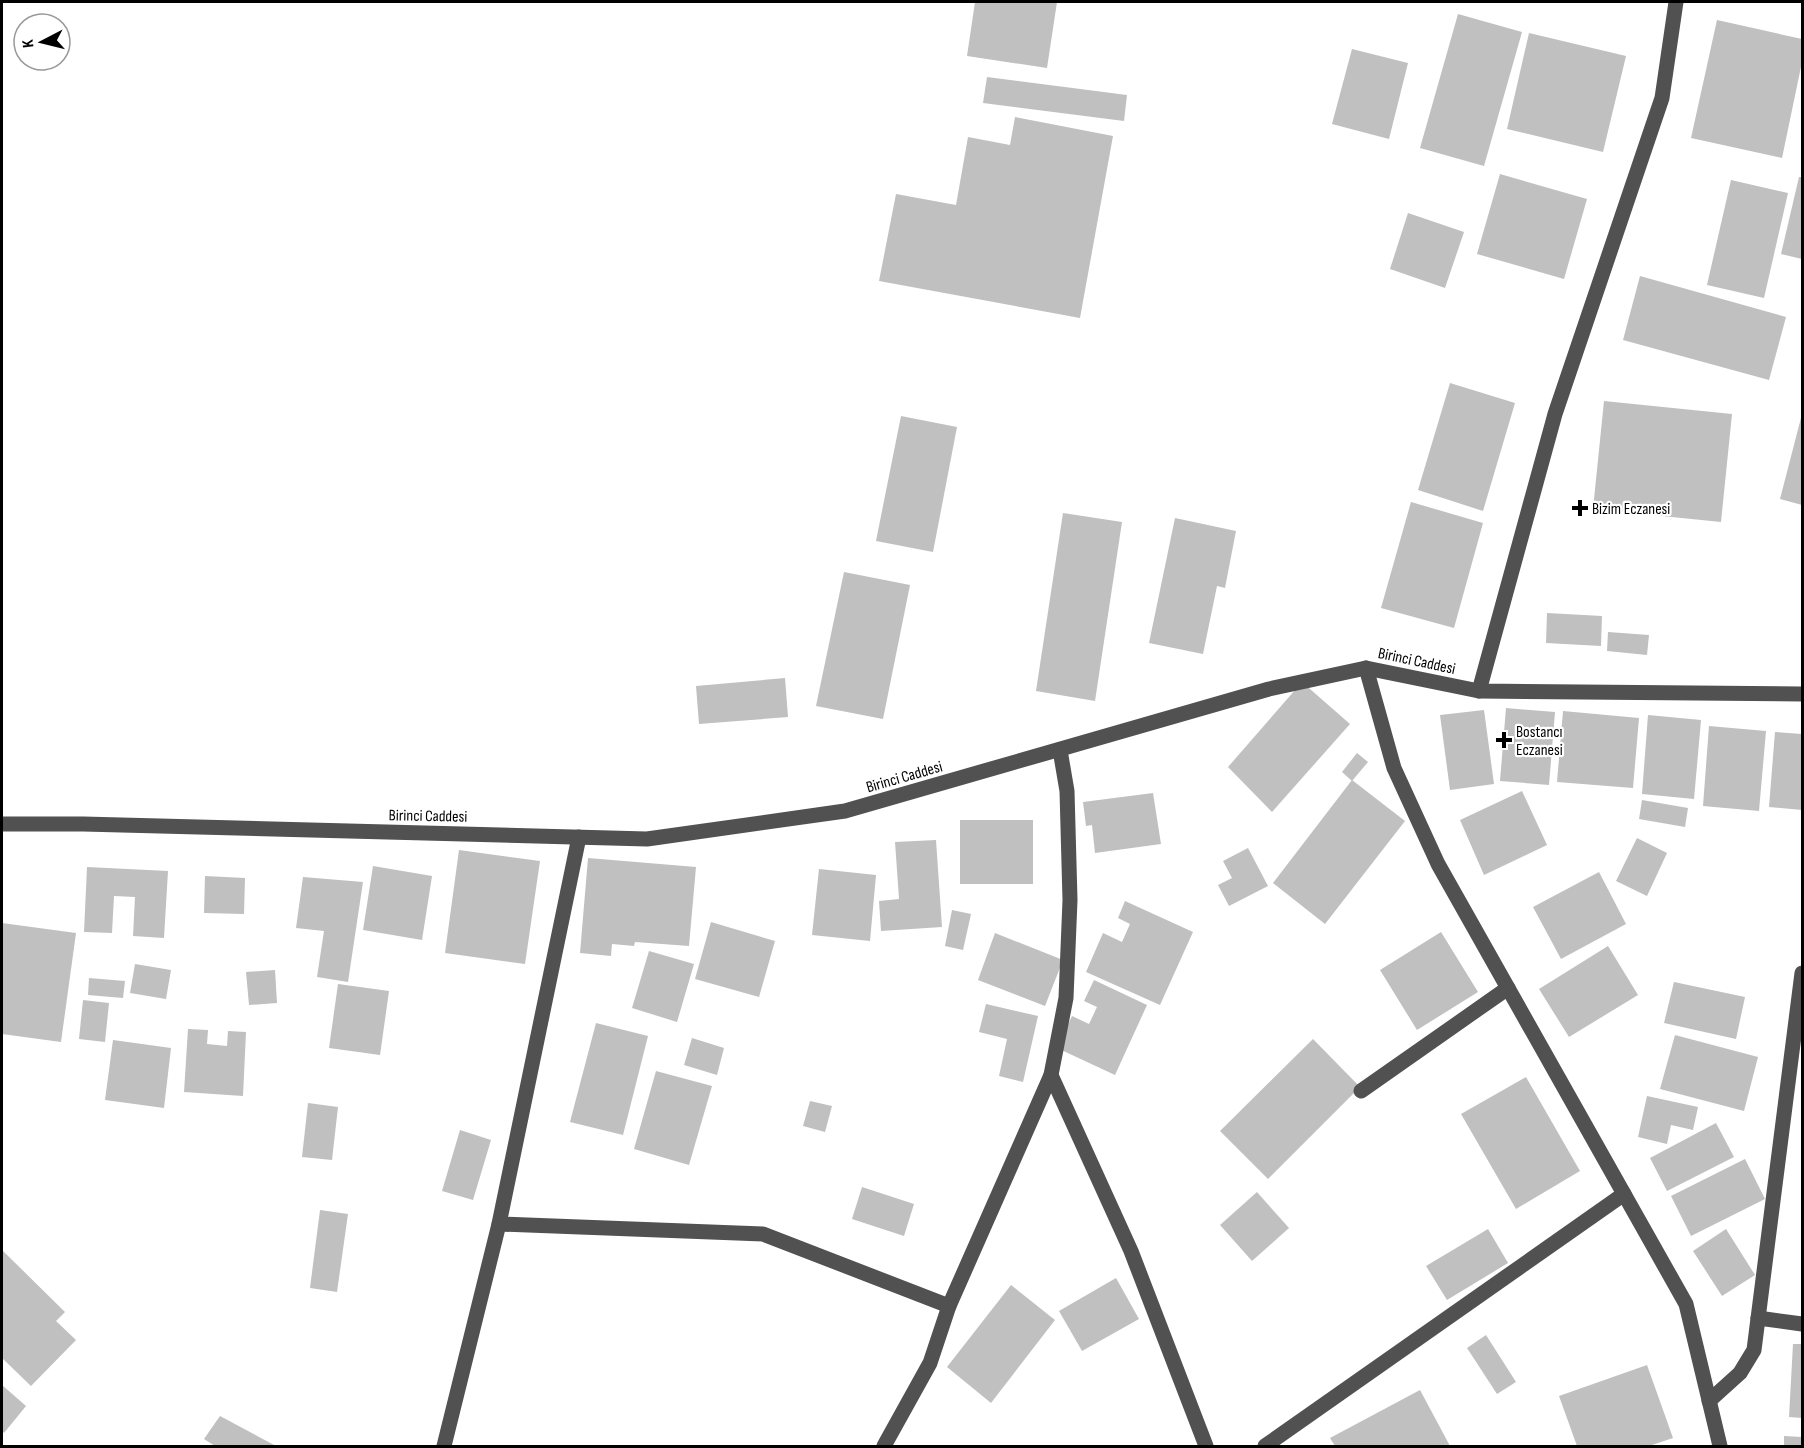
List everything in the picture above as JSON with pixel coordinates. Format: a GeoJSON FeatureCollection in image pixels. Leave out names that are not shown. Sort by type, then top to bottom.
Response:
{"type":"FeatureCollection","features":[{"type":"Feature","properties":{"kind":"street"},"geometry":{"type":"LineString","coordinates":[[1479,692],[1555,414],[1662,98],[1676,2]]}},
{"type":"Feature","properties":{"kind":"street"},"geometry":{"type":"LineString","coordinates":[[1366,668],[1394,768],[1438,864],[1686,1304],[1720,1446]]}},
{"type":"Feature","properties":{"kind":"street","name":"Birinci Caddesi"},"geometry":{"type":"LineString","coordinates":[[2,824],[83,824],[647,839],[845,811],[1269,689],[1366,668],[1479,692],[1803,694]]}},
{"type":"Feature","properties":{"kind":"street"},"geometry":{"type":"LineString","coordinates":[[884,1446],[930,1363],[949,1306],[1051,1075],[1066,998],[1070,900],[1066,791],[1060,750]]}},
{"type":"Feature","properties":{"kind":"street"},"geometry":{"type":"LineString","coordinates":[[444,1446],[499,1224],[579,837]]}},
{"type":"Feature","properties":{"kind":"street"},"geometry":{"type":"LineString","coordinates":[[1709,1401],[1740,1373],[1754,1350],[1803,973]]}},
{"type":"Feature","properties":{"kind":"street"},"geometry":{"type":"LineString","coordinates":[[1362,1091],[1508,988]]}},
{"type":"Feature","properties":{"kind":"street"},"geometry":{"type":"LineString","coordinates":[[1051,1075],[1131,1251],[1206,1446]]}},
{"type":"Feature","properties":{"kind":"street"},"geometry":{"type":"LineString","coordinates":[[1275,1444],[1624,1194]]}},
{"type":"Feature","properties":{"kind":"street"},"geometry":{"type":"LineString","coordinates":[[499,1224],[763,1234],[949,1306]]}},
{"type":"Feature","properties":{"kind":"street"},"geometry":{"type":"LineString","coordinates":[[1758,1318],[1803,1324]]}},
{"type":"Feature","properties":{"kind":"building"},"geometry":{"type":"Polygon","coordinates":[[[975,2],[1057,2],[1047,68],[967,56],[975,2]]]}},
{"type":"Feature","properties":{"kind":"building"},"geometry":{"type":"Polygon","coordinates":[[[1458,14],[1522,32],[1484,166],[1420,148],[1458,14]]]}},
{"type":"Feature","properties":{"kind":"building"},"geometry":{"type":"Polygon","coordinates":[[[1717,20],[1802,39],[1802,62],[1782,158],[1691,138],[1717,20]]]}},
{"type":"Feature","properties":{"kind":"building"},"geometry":{"type":"Polygon","coordinates":[[[1529,33],[1626,56],[1603,152],[1507,129],[1529,33]]]}},
{"type":"Feature","properties":{"kind":"building"},"geometry":{"type":"Polygon","coordinates":[[[1352,49],[1408,63],[1389,139],[1332,124],[1352,49]]]}},
{"type":"Feature","properties":{"kind":"building"},"geometry":{"type":"Polygon","coordinates":[[[987,77],[1127,95],[1124,121],[983,103],[987,77]]]}},
{"type":"Feature","properties":{"kind":"building"},"geometry":{"type":"Polygon","coordinates":[[[1015,117],[1113,136],[1080,318],[879,281],[896,194],[956,205],[968,137],[1010,145],[1015,117]]]}},
{"type":"Feature","properties":{"kind":"building"},"geometry":{"type":"Polygon","coordinates":[[[1500,174],[1587,199],[1564,279],[1477,254],[1500,174]]]}},
{"type":"Feature","properties":{"kind":"building"},"geometry":{"type":"Polygon","coordinates":[[[1799,177],[1802,177],[1802,259],[1781,254],[1799,177]]]}},
{"type":"Feature","properties":{"kind":"building"},"geometry":{"type":"Polygon","coordinates":[[[1731,180],[1788,193],[1764,298],[1707,285],[1731,180]]]}},
{"type":"Feature","properties":{"kind":"building"},"geometry":{"type":"Polygon","coordinates":[[[1408,213],[1464,232],[1445,288],[1390,269],[1408,213]]]}},
{"type":"Feature","properties":{"kind":"building"},"geometry":{"type":"Polygon","coordinates":[[[1640,276],[1786,317],[1769,380],[1623,340],[1640,276]]]}},
{"type":"Feature","properties":{"kind":"building"},"geometry":{"type":"Polygon","coordinates":[[[1450,383],[1515,403],[1483,511],[1418,490],[1450,383]]]}},
{"type":"Feature","properties":{"kind":"building"},"geometry":{"type":"Polygon","coordinates":[[[1604,401],[1732,414],[1721,522],[1593,509],[1604,401]]]}},
{"type":"Feature","properties":{"kind":"building"},"geometry":{"type":"Polygon","coordinates":[[[1802,414],[1802,505],[1780,499],[1802,414]]]}},
{"type":"Feature","properties":{"kind":"building"},"geometry":{"type":"Polygon","coordinates":[[[901,416],[957,427],[933,552],[876,541],[901,416]]]}},
{"type":"Feature","properties":{"kind":"building"},"geometry":{"type":"Polygon","coordinates":[[[1411,502],[1483,523],[1454,628],[1381,608],[1411,502]]]}},
{"type":"Feature","properties":{"kind":"building"},"geometry":{"type":"Polygon","coordinates":[[[1063,513],[1122,522],[1095,701],[1036,691],[1063,513]]]}},
{"type":"Feature","properties":{"kind":"building"},"geometry":{"type":"Polygon","coordinates":[[[1175,518],[1236,531],[1225,588],[1217,586],[1203,654],[1149,643],[1175,518]]]}},
{"type":"Feature","properties":{"kind":"building"},"geometry":{"type":"Polygon","coordinates":[[[844,572],[910,585],[883,719],[816,706],[844,572]]]}},
{"type":"Feature","properties":{"kind":"building"},"geometry":{"type":"Polygon","coordinates":[[[1547,613],[1602,616],[1601,646],[1546,643],[1547,613]]]}},
{"type":"Feature","properties":{"kind":"building"},"geometry":{"type":"Polygon","coordinates":[[[1608,632],[1649,635],[1647,655],[1607,651],[1608,632]]]}},
{"type":"Feature","properties":{"kind":"building"},"geometry":{"type":"Polygon","coordinates":[[[785,678],[788,717],[699,724],[696,686],[785,678]]]}},
{"type":"Feature","properties":{"kind":"building"},"geometry":{"type":"Polygon","coordinates":[[[1302,682],[1350,724],[1272,812],[1228,767],[1302,682]]]}},
{"type":"Feature","properties":{"kind":"building"},"geometry":{"type":"Polygon","coordinates":[[[1506,708],[1555,712],[1549,785],[1500,781],[1506,708]]]}},
{"type":"Feature","properties":{"kind":"building"},"geometry":{"type":"Polygon","coordinates":[[[1484,710],[1494,784],[1450,790],[1440,715],[1484,710]]]}},
{"type":"Feature","properties":{"kind":"building"},"geometry":{"type":"Polygon","coordinates":[[[1563,711],[1639,718],[1633,788],[1557,782],[1563,711]]]}},
{"type":"Feature","properties":{"kind":"building"},"geometry":{"type":"Polygon","coordinates":[[[1648,715],[1701,720],[1694,799],[1642,794],[1648,715]]]}},
{"type":"Feature","properties":{"kind":"building"},"geometry":{"type":"Polygon","coordinates":[[[1709,726],[1766,731],[1759,811],[1703,806],[1709,726]]]}},
{"type":"Feature","properties":{"kind":"building"},"geometry":{"type":"Polygon","coordinates":[[[1775,732],[1802,734],[1802,810],[1769,807],[1775,732]]]}},
{"type":"Feature","properties":{"kind":"building"},"geometry":{"type":"Polygon","coordinates":[[[1357,753],[1368,762],[1352,781],[1342,772],[1357,753]]]}},
{"type":"Feature","properties":{"kind":"building"},"geometry":{"type":"Polygon","coordinates":[[[1352,780],[1405,821],[1325,924],[1273,883],[1352,780]]]}},
{"type":"Feature","properties":{"kind":"building"},"geometry":{"type":"Polygon","coordinates":[[[1522,791],[1547,845],[1484,875],[1460,820],[1522,791]]]}},
{"type":"Feature","properties":{"kind":"building"},"geometry":{"type":"Polygon","coordinates":[[[1153,793],[1161,844],[1095,853],[1092,825],[1086,826],[1083,802],[1153,793]]]}},
{"type":"Feature","properties":{"kind":"building"},"geometry":{"type":"Polygon","coordinates":[[[1642,800],[1688,808],[1685,827],[1639,819],[1642,800]]]}},
{"type":"Feature","properties":{"kind":"building"},"geometry":{"type":"Polygon","coordinates":[[[960,820],[1033,820],[1033,884],[960,884],[960,820]]]}},
{"type":"Feature","properties":{"kind":"building"},"geometry":{"type":"Polygon","coordinates":[[[1637,838],[1667,853],[1647,896],[1616,881],[1637,838]]]}},
{"type":"Feature","properties":{"kind":"building"},"geometry":{"type":"Polygon","coordinates":[[[936,840],[942,927],[881,931],[879,901],[899,899],[895,842],[936,840]]]}},
{"type":"Feature","properties":{"kind":"building"},"geometry":{"type":"Polygon","coordinates":[[[1248,848],[1268,886],[1229,906],[1218,885],[1232,878],[1223,861],[1248,848]]]}},
{"type":"Feature","properties":{"kind":"building"},"geometry":{"type":"Polygon","coordinates":[[[459,850],[540,861],[525,964],[445,953],[459,850]]]}},
{"type":"Feature","properties":{"kind":"building"},"geometry":{"type":"Polygon","coordinates":[[[588,858],[696,867],[689,946],[635,942],[634,946],[612,944],[611,956],[580,953],[588,858]]]}},
{"type":"Feature","properties":{"kind":"building"},"geometry":{"type":"Polygon","coordinates":[[[373,866],[432,876],[422,940],[363,930],[373,866]]]}},
{"type":"Feature","properties":{"kind":"building"},"geometry":{"type":"Polygon","coordinates":[[[87,867],[168,871],[164,938],[133,936],[135,897],[114,896],[112,933],[84,932],[87,867]]]}},
{"type":"Feature","properties":{"kind":"building"},"geometry":{"type":"Polygon","coordinates":[[[819,869],[876,875],[870,941],[812,935],[819,869]]]}},
{"type":"Feature","properties":{"kind":"building"},"geometry":{"type":"Polygon","coordinates":[[[1599,872],[1626,924],[1561,959],[1533,907],[1599,872]]]}},
{"type":"Feature","properties":{"kind":"building"},"geometry":{"type":"Polygon","coordinates":[[[205,876],[245,878],[244,914],[204,913],[205,876]]]}},
{"type":"Feature","properties":{"kind":"building"},"geometry":{"type":"Polygon","coordinates":[[[303,877],[363,882],[348,982],[317,977],[324,931],[296,928],[303,877]]]}},
{"type":"Feature","properties":{"kind":"building"},"geometry":{"type":"Polygon","coordinates":[[[1125,901],[1193,932],[1160,1005],[1086,972],[1103,933],[1122,942],[1130,924],[1118,918],[1125,901]]]}},
{"type":"Feature","properties":{"kind":"building"},"geometry":{"type":"Polygon","coordinates":[[[952,910],[971,914],[963,950],[945,946],[952,910]]]}},
{"type":"Feature","properties":{"kind":"building"},"geometry":{"type":"Polygon","coordinates":[[[711,922],[775,941],[759,997],[695,979],[711,922]]]}},
{"type":"Feature","properties":{"kind":"building"},"geometry":{"type":"Polygon","coordinates":[[[2,923],[76,933],[61,1042],[2,1034],[2,923]]]}},
{"type":"Feature","properties":{"kind":"building"},"geometry":{"type":"Polygon","coordinates":[[[1441,932],[1478,992],[1417,1030],[1380,970],[1441,932]]]}},
{"type":"Feature","properties":{"kind":"building"},"geometry":{"type":"Polygon","coordinates":[[[995,933],[1063,960],[1045,1006],[978,980],[995,933]]]}},
{"type":"Feature","properties":{"kind":"building"},"geometry":{"type":"Polygon","coordinates":[[[1608,946],[1638,995],[1569,1037],[1539,989],[1608,946]]]}},
{"type":"Feature","properties":{"kind":"building"},"geometry":{"type":"Polygon","coordinates":[[[649,951],[694,964],[677,1022],[632,1008],[649,951]]]}},
{"type":"Feature","properties":{"kind":"building"},"geometry":{"type":"Polygon","coordinates":[[[135,964],[171,970],[166,999],[130,993],[135,964]]]}},
{"type":"Feature","properties":{"kind":"building"},"geometry":{"type":"Polygon","coordinates":[[[275,970],[277,1003],[249,1005],[246,972],[275,970]]]}},
{"type":"Feature","properties":{"kind":"building"},"geometry":{"type":"Polygon","coordinates":[[[89,978],[125,981],[123,998],[88,995],[89,978]]]}},
{"type":"Feature","properties":{"kind":"building"},"geometry":{"type":"Polygon","coordinates":[[[1094,980],[1147,1005],[1115,1075],[1057,1048],[1072,1016],[1089,1024],[1097,1007],[1084,1001],[1094,980]]]}},
{"type":"Feature","properties":{"kind":"building"},"geometry":{"type":"Polygon","coordinates":[[[1674,982],[1745,997],[1736,1039],[1664,1023],[1674,982]]]}},
{"type":"Feature","properties":{"kind":"building"},"geometry":{"type":"Polygon","coordinates":[[[338,984],[389,991],[380,1055],[329,1048],[338,984]]]}},
{"type":"Feature","properties":{"kind":"building"},"geometry":{"type":"Polygon","coordinates":[[[83,1000],[109,1003],[105,1042],[79,1039],[83,1000]]]}},
{"type":"Feature","properties":{"kind":"building"},"geometry":{"type":"Polygon","coordinates":[[[986,1004],[1038,1016],[1023,1082],[999,1076],[1007,1039],[979,1032],[986,1004]]]}},
{"type":"Feature","properties":{"kind":"building"},"geometry":{"type":"Polygon","coordinates":[[[596,1023],[648,1036],[623,1135],[570,1122],[596,1023]]]}},
{"type":"Feature","properties":{"kind":"building"},"geometry":{"type":"Polygon","coordinates":[[[188,1029],[208,1030],[207,1044],[227,1046],[228,1031],[246,1032],[243,1096],[184,1092],[188,1029]]]}},
{"type":"Feature","properties":{"kind":"building"},"geometry":{"type":"Polygon","coordinates":[[[1675,1035],[1758,1057],[1744,1111],[1660,1089],[1675,1035]]]}},
{"type":"Feature","properties":{"kind":"building"},"geometry":{"type":"Polygon","coordinates":[[[692,1038],[724,1048],[717,1075],[684,1065],[692,1038]]]}},
{"type":"Feature","properties":{"kind":"building"},"geometry":{"type":"Polygon","coordinates":[[[1313,1039],[1360,1087],[1268,1179],[1220,1131],[1313,1039]]]}},
{"type":"Feature","properties":{"kind":"building"},"geometry":{"type":"Polygon","coordinates":[[[113,1040],[171,1048],[164,1108],[105,1100],[113,1040]]]}},
{"type":"Feature","properties":{"kind":"building"},"geometry":{"type":"Polygon","coordinates":[[[656,1071],[712,1086],[689,1165],[634,1149],[656,1071]]]}},
{"type":"Feature","properties":{"kind":"building"},"geometry":{"type":"Polygon","coordinates":[[[1526,1077],[1580,1171],[1516,1209],[1461,1114],[1526,1077]]]}},
{"type":"Feature","properties":{"kind":"building"},"geometry":{"type":"Polygon","coordinates":[[[1647,1096],[1698,1107],[1693,1130],[1671,1125],[1667,1144],[1638,1137],[1647,1096]]]}},
{"type":"Feature","properties":{"kind":"building"},"geometry":{"type":"Polygon","coordinates":[[[810,1101],[832,1106],[825,1132],[803,1126],[810,1101]]]}},
{"type":"Feature","properties":{"kind":"building"},"geometry":{"type":"Polygon","coordinates":[[[308,1103],[338,1107],[332,1160],[302,1157],[308,1103]]]}},
{"type":"Feature","properties":{"kind":"building"},"geometry":{"type":"Polygon","coordinates":[[[1716,1123],[1734,1157],[1667,1191],[1650,1158],[1716,1123]]]}},
{"type":"Feature","properties":{"kind":"building"},"geometry":{"type":"Polygon","coordinates":[[[460,1130],[491,1140],[473,1200],[442,1191],[460,1130]]]}},
{"type":"Feature","properties":{"kind":"building"},"geometry":{"type":"Polygon","coordinates":[[[1745,1159],[1765,1199],[1691,1236],[1671,1196],[1745,1159]]]}},
{"type":"Feature","properties":{"kind":"building"},"geometry":{"type":"Polygon","coordinates":[[[862,1187],[914,1204],[904,1236],[852,1219],[862,1187]]]}},
{"type":"Feature","properties":{"kind":"building"},"geometry":{"type":"Polygon","coordinates":[[[1257,1192],[1289,1228],[1252,1261],[1220,1225],[1257,1192]]]}},
{"type":"Feature","properties":{"kind":"building"},"geometry":{"type":"Polygon","coordinates":[[[320,1210],[348,1214],[337,1292],[310,1288],[320,1210]]]}},
{"type":"Feature","properties":{"kind":"building"},"geometry":{"type":"Polygon","coordinates":[[[1488,1229],[1508,1263],[1447,1300],[1426,1266],[1488,1229]]]}},
{"type":"Feature","properties":{"kind":"building"},"geometry":{"type":"Polygon","coordinates":[[[1726,1229],[1755,1275],[1722,1296],[1693,1251],[1726,1229]]]}},
{"type":"Feature","properties":{"kind":"building"},"geometry":{"type":"Polygon","coordinates":[[[2,1250],[65,1312],[56,1321],[76,1340],[31,1386],[2,1358],[2,1250]]]}},
{"type":"Feature","properties":{"kind":"building"},"geometry":{"type":"Polygon","coordinates":[[[1116,1278],[1139,1319],[1082,1351],[1059,1311],[1116,1278]]]}},
{"type":"Feature","properties":{"kind":"building"},"geometry":{"type":"Polygon","coordinates":[[[1011,1285],[1055,1320],[991,1403],[947,1367],[1011,1285]]]}},
{"type":"Feature","properties":{"kind":"building"},"geometry":{"type":"Polygon","coordinates":[[[1486,1335],[1516,1382],[1497,1394],[1467,1348],[1486,1335]]]}},
{"type":"Feature","properties":{"kind":"building"},"geometry":{"type":"Polygon","coordinates":[[[1793,1344],[1802,1344],[1802,1418],[1789,1417],[1793,1344]]]}},
{"type":"Feature","properties":{"kind":"building"},"geometry":{"type":"Polygon","coordinates":[[[1647,1365],[1673,1438],[1649,1446],[1577,1446],[1559,1396],[1647,1365]]]}},
{"type":"Feature","properties":{"kind":"building"},"geometry":{"type":"Polygon","coordinates":[[[2,1385],[26,1406],[4,1433],[2,1430],[2,1385]]]}},
{"type":"Feature","properties":{"kind":"building"},"geometry":{"type":"Polygon","coordinates":[[[1420,1390],[1450,1446],[1335,1446],[1330,1438],[1420,1390]]]}},
{"type":"Feature","properties":{"kind":"building"},"geometry":{"type":"Polygon","coordinates":[[[220,1416],[276,1446],[215,1446],[204,1439],[220,1416]]]}},
{"type":"Feature","properties":{"kind":"building"},"geometry":{"type":"Polygon","coordinates":[[[1784,1436],[1802,1437],[1802,1446],[1784,1446],[1784,1436]]]}},
{"type":"Feature","properties":{"kind":"place","name":"Bizim Eczanesi"},"geometry":{"type":"Point","coordinates":[1580,508]}},
{"type":"Feature","properties":{"kind":"place","name":"Bostancı Eczanesi"},"geometry":{"type":"Point","coordinates":[1504,740]}}]}
